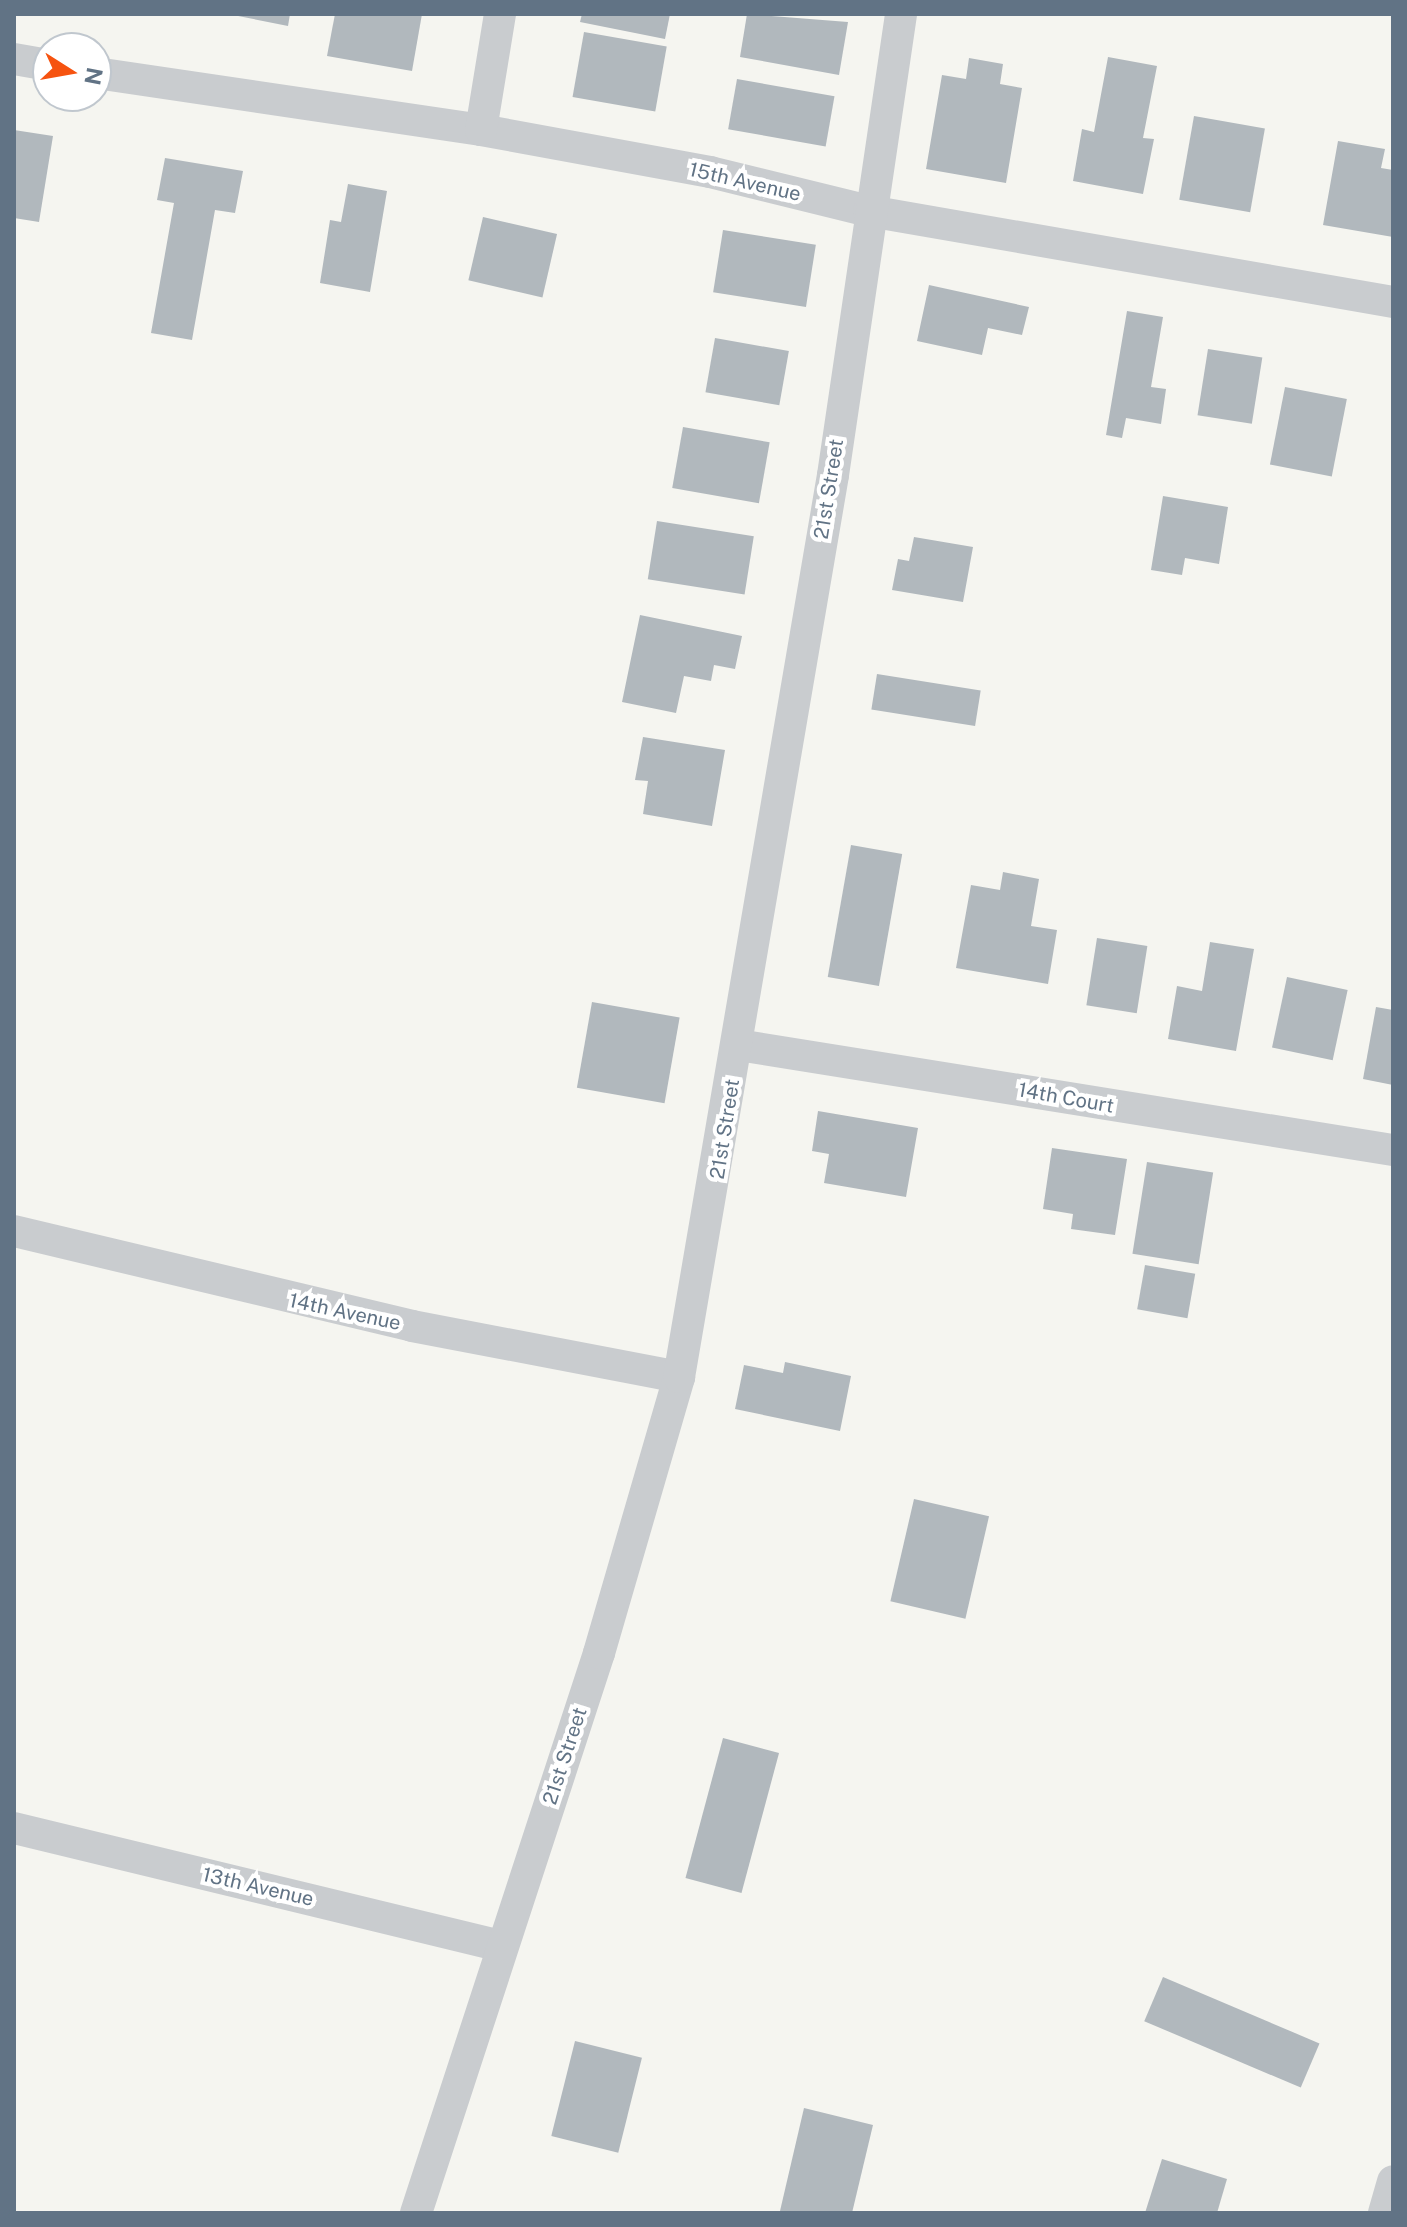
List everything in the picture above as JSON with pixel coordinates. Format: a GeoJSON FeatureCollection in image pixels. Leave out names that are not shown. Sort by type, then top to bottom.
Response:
{"type":"FeatureCollection","features":[{"type":"Feature","properties":{"kind":"street"},"geometry":{"type":"LineString","coordinates":[[481,130],[500,14]]}},
{"type":"Feature","properties":{"kind":"street","name":"21st Street"},"geometry":{"type":"LineString","coordinates":[[416,2213],[599,1653],[679,1377],[738,1045],[760,879],[833,475],[869,211],[901,14]]}},
{"type":"Feature","properties":{"kind":"street","name":"15th Avenue"},"geometry":{"type":"LineString","coordinates":[[112,75],[481,130],[710,172],[869,211],[1393,302]]}},
{"type":"Feature","properties":{"kind":"street","name":"14th Court"},"geometry":{"type":"LineString","coordinates":[[738,1045],[1393,1150]]}},
{"type":"Feature","properties":{"kind":"street","name":"14th Avenue"},"geometry":{"type":"LineString","coordinates":[[14,1231],[412,1326],[679,1377]]}},
{"type":"Feature","properties":{"kind":"street","name":"13th Avenue"},"geometry":{"type":"LineString","coordinates":[[14,1828],[501,1946]]}},
{"type":"Feature","properties":{"kind":"street"},"geometry":{"type":"LineString","coordinates":[[1384,2213],[1393,2181]]}},
{"type":"Feature","properties":{"kind":"building"},"geometry":{"type":"Polygon","coordinates":[[[228,14],[290,14],[288,26],[228,14]]]}},
{"type":"Feature","properties":{"kind":"building"},"geometry":{"type":"Polygon","coordinates":[[[335,14],[422,14],[412,71],[327,56],[335,14]]]}},
{"type":"Feature","properties":{"kind":"building"},"geometry":{"type":"Polygon","coordinates":[[[582,14],[670,14],[665,39],[580,22],[582,14]]]}},
{"type":"Feature","properties":{"kind":"building"},"geometry":{"type":"Polygon","coordinates":[[[747,14],[848,22],[839,75],[740,57],[747,14]]]}},
{"type":"Feature","properties":{"kind":"building"},"geometry":{"type":"Polygon","coordinates":[[[584,32],[667,47],[655,112],[573,97],[584,32]]]}},
{"type":"Feature","properties":{"kind":"building"},"geometry":{"type":"Polygon","coordinates":[[[1108,57],[1157,66],[1143,138],[1154,139],[1143,194],[1073,181],[1082,129],[1094,132],[1108,57]]]}},
{"type":"Feature","properties":{"kind":"building"},"geometry":{"type":"Polygon","coordinates":[[[969,58],[1003,64],[1000,84],[1022,88],[1006,183],[926,169],[942,75],[966,79],[969,58]]]}},
{"type":"Feature","properties":{"kind":"building"},"geometry":{"type":"Polygon","coordinates":[[[737,79],[834,96],[826,146],[728,129],[737,79]]]}},
{"type":"Feature","properties":{"kind":"building"},"geometry":{"type":"Polygon","coordinates":[[[1194,116],[1265,129],[1250,212],[1179,200],[1194,116]]]}},
{"type":"Feature","properties":{"kind":"building"},"geometry":{"type":"Polygon","coordinates":[[[14,130],[53,136],[39,222],[14,218],[14,130]]]}},
{"type":"Feature","properties":{"kind":"building"},"geometry":{"type":"Polygon","coordinates":[[[1338,141],[1385,149],[1381,168],[1393,170],[1393,237],[1323,225],[1338,141]]]}},
{"type":"Feature","properties":{"kind":"building"},"geometry":{"type":"Polygon","coordinates":[[[165,158],[243,171],[235,213],[215,210],[192,340],[151,333],[174,203],[157,200],[165,158]]]}},
{"type":"Feature","properties":{"kind":"building"},"geometry":{"type":"Polygon","coordinates":[[[348,184],[387,191],[370,292],[320,283],[330,220],[341,222],[348,184]]]}},
{"type":"Feature","properties":{"kind":"building"},"geometry":{"type":"Polygon","coordinates":[[[483,217],[557,234],[542,297],[468,280],[483,217]]]}},
{"type":"Feature","properties":{"kind":"building"},"geometry":{"type":"Polygon","coordinates":[[[723,230],[816,245],[806,307],[713,292],[723,230]]]}},
{"type":"Feature","properties":{"kind":"building"},"geometry":{"type":"Polygon","coordinates":[[[929,285],[1029,307],[1022,335],[988,328],[982,355],[917,341],[929,285]]]}},
{"type":"Feature","properties":{"kind":"building"},"geometry":{"type":"Polygon","coordinates":[[[1127,311],[1163,317],[1151,387],[1166,389],[1161,424],[1126,418],[1122,438],[1106,435],[1127,311]]]}},
{"type":"Feature","properties":{"kind":"building"},"geometry":{"type":"Polygon","coordinates":[[[715,338],[789,351],[779,405],[705,392],[715,338]]]}},
{"type":"Feature","properties":{"kind":"building"},"geometry":{"type":"Polygon","coordinates":[[[1208,349],[1262,358],[1252,424],[1198,415],[1208,349]]]}},
{"type":"Feature","properties":{"kind":"building"},"geometry":{"type":"Polygon","coordinates":[[[1285,387],[1347,399],[1332,477],[1270,465],[1285,387]]]}},
{"type":"Feature","properties":{"kind":"building"},"geometry":{"type":"Polygon","coordinates":[[[683,427],[770,442],[759,503],[672,488],[683,427]]]}},
{"type":"Feature","properties":{"kind":"building"},"geometry":{"type":"Polygon","coordinates":[[[1163,496],[1228,507],[1219,564],[1185,558],[1182,575],[1151,570],[1163,496]]]}},
{"type":"Feature","properties":{"kind":"building"},"geometry":{"type":"Polygon","coordinates":[[[657,521],[754,536],[745,595],[648,579],[657,521]]]}},
{"type":"Feature","properties":{"kind":"building"},"geometry":{"type":"Polygon","coordinates":[[[914,537],[973,547],[963,602],[892,590],[898,559],[909,561],[914,537]]]}},
{"type":"Feature","properties":{"kind":"building"},"geometry":{"type":"Polygon","coordinates":[[[640,615],[742,636],[735,669],[714,665],[711,681],[684,676],[676,713],[622,702],[640,615]]]}},
{"type":"Feature","properties":{"kind":"building"},"geometry":{"type":"Polygon","coordinates":[[[877,674],[981,690],[975,726],[871,710],[877,674]]]}},
{"type":"Feature","properties":{"kind":"building"},"geometry":{"type":"Polygon","coordinates":[[[643,737],[725,750],[712,826],[643,814],[648,781],[635,780],[643,737]]]}},
{"type":"Feature","properties":{"kind":"building"},"geometry":{"type":"Polygon","coordinates":[[[851,845],[902,854],[879,986],[828,977],[851,845]]]}},
{"type":"Feature","properties":{"kind":"building"},"geometry":{"type":"Polygon","coordinates":[[[1003,872],[1039,879],[1031,926],[1057,930],[1048,984],[956,968],[971,885],[1000,890],[1003,872]]]}},
{"type":"Feature","properties":{"kind":"building"},"geometry":{"type":"Polygon","coordinates":[[[1097,938],[1147,946],[1137,1013],[1086,1005],[1097,938]]]}},
{"type":"Feature","properties":{"kind":"building"},"geometry":{"type":"Polygon","coordinates":[[[1210,942],[1254,949],[1236,1051],[1168,1039],[1177,986],[1202,991],[1210,942]]]}},
{"type":"Feature","properties":{"kind":"building"},"geometry":{"type":"Polygon","coordinates":[[[1287,977],[1348,990],[1333,1060],[1272,1047],[1287,977]]]}},
{"type":"Feature","properties":{"kind":"building"},"geometry":{"type":"Polygon","coordinates":[[[592,1002],[680,1017],[665,1103],[577,1088],[592,1002]]]}},
{"type":"Feature","properties":{"kind":"building"},"geometry":{"type":"Polygon","coordinates":[[[1376,1007],[1393,1010],[1393,1085],[1363,1079],[1376,1007]]]}},
{"type":"Feature","properties":{"kind":"building"},"geometry":{"type":"Polygon","coordinates":[[[818,1111],[918,1128],[906,1197],[824,1183],[829,1154],[812,1151],[818,1111]]]}},
{"type":"Feature","properties":{"kind":"building"},"geometry":{"type":"Polygon","coordinates":[[[1052,1148],[1127,1159],[1115,1235],[1071,1229],[1073,1214],[1043,1209],[1052,1148]]]}},
{"type":"Feature","properties":{"kind":"building"},"geometry":{"type":"Polygon","coordinates":[[[1147,1162],[1213,1172],[1199,1264],[1132,1254],[1147,1162]]]}},
{"type":"Feature","properties":{"kind":"building"},"geometry":{"type":"Polygon","coordinates":[[[1145,1265],[1195,1274],[1187,1318],[1137,1309],[1145,1265]]]}},
{"type":"Feature","properties":{"kind":"building"},"geometry":{"type":"Polygon","coordinates":[[[785,1362],[851,1376],[840,1431],[735,1409],[744,1365],[783,1373],[785,1362]]]}},
{"type":"Feature","properties":{"kind":"building"},"geometry":{"type":"Polygon","coordinates":[[[914,1499],[989,1516],[965,1619],[890,1601],[914,1499]]]}},
{"type":"Feature","properties":{"kind":"building"},"geometry":{"type":"Polygon","coordinates":[[[723,1738],[779,1753],[741,1893],[685,1878],[723,1738]]]}},
{"type":"Feature","properties":{"kind":"building"},"geometry":{"type":"Polygon","coordinates":[[[1163,1977],[1319,2043],[1301,2088],[1144,2021],[1163,1977]]]}},
{"type":"Feature","properties":{"kind":"building"},"geometry":{"type":"Polygon","coordinates":[[[575,2041],[642,2058],[618,2153],[551,2136],[575,2041]]]}},
{"type":"Feature","properties":{"kind":"building"},"geometry":{"type":"Polygon","coordinates":[[[804,2108],[873,2125],[852,2213],[780,2211],[804,2108]]]}},
{"type":"Feature","properties":{"kind":"building"},"geometry":{"type":"Polygon","coordinates":[[[1162,2159],[1227,2179],[1217,2213],[1145,2213],[1162,2159]]]}}]}
